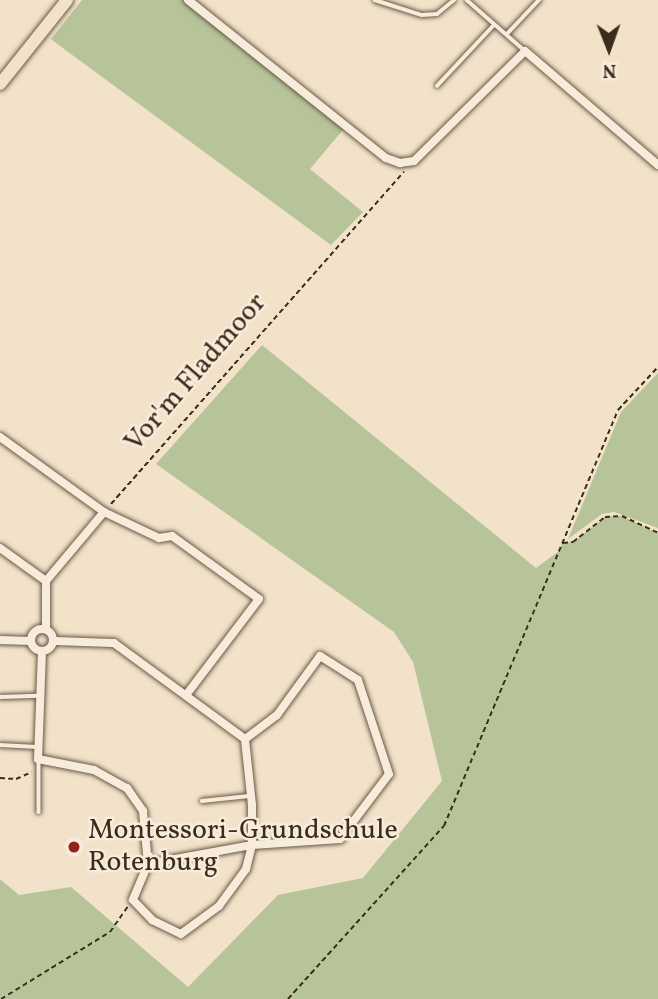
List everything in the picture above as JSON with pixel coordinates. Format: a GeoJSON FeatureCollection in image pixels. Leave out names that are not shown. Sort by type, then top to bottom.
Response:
{"type":"FeatureCollection","features":[{"type":"Feature","properties":{"kind":"main road"},"geometry":{"type":"LineString","coordinates":[[0,84],[67,0]]}},
{"type":"Feature","properties":{"kind":"street"},"geometry":{"type":"LineString","coordinates":[[188,0],[386,158],[400,163],[414,161],[525,51],[658,164]]}},
{"type":"Feature","properties":{"kind":"street"},"geometry":{"type":"LineString","coordinates":[[0,437],[104,512],[159,538],[172,536],[259,599],[186,695]]}},
{"type":"Feature","properties":{"kind":"street"},"geometry":{"type":"LineString","coordinates":[[46,629],[34,631],[31,641],[35,648],[41,651],[50,648],[53,641],[53,635],[46,629],[46,581],[104,512]]}},
{"type":"Feature","properties":{"kind":"street"},"geometry":{"type":"LineString","coordinates":[[0,548],[46,581]]}},
{"type":"Feature","properties":{"kind":"street"},"geometry":{"type":"LineString","coordinates":[[0,640],[31,641]]}},
{"type":"Feature","properties":{"kind":"street"},"geometry":{"type":"LineString","coordinates":[[41,651],[38,759],[94,770],[127,788],[143,811],[148,864],[133,900],[152,920],[181,934],[219,906],[246,869],[251,845],[251,796],[245,739],[114,643],[53,641]]}},
{"type":"Feature","properties":{"kind":"street"},"geometry":{"type":"LineString","coordinates":[[148,864],[251,845],[340,839],[389,774],[358,680],[320,656],[276,715],[245,739]]}},
{"type":"Feature","properties":{"kind":"lane"},"geometry":{"type":"LineString","coordinates":[[375,0],[422,15],[437,14],[454,0]]}},
{"type":"Feature","properties":{"kind":"lane"},"geometry":{"type":"LineString","coordinates":[[467,0],[525,51]]}},
{"type":"Feature","properties":{"kind":"lane"},"geometry":{"type":"LineString","coordinates":[[507,34],[539,0]]}},
{"type":"Feature","properties":{"kind":"lane"},"geometry":{"type":"LineString","coordinates":[[437,86],[494,25]]}},
{"type":"Feature","properties":{"kind":"lane"},"geometry":{"type":"LineString","coordinates":[[0,697],[40,696]]}},
{"type":"Feature","properties":{"kind":"lane"},"geometry":{"type":"LineString","coordinates":[[0,745],[39,747]]}},
{"type":"Feature","properties":{"kind":"lane"},"geometry":{"type":"LineString","coordinates":[[38,759],[39,812]]}},
{"type":"Feature","properties":{"kind":"lane"},"geometry":{"type":"LineString","coordinates":[[202,801],[251,796]]}},
{"type":"Feature","properties":{"kind":"path","name":"Vor'm Fladmoor"},"geometry":{"type":"LineString","coordinates":[[104,512],[414,161]]}},
{"type":"Feature","properties":{"kind":"path"},"geometry":{"type":"LineString","coordinates":[[288,999],[444,826],[618,410],[658,367]]}},
{"type":"Feature","properties":{"kind":"path"},"geometry":{"type":"LineString","coordinates":[[562,543],[572,542],[605,517],[622,516],[658,533]]}},
{"type":"Feature","properties":{"kind":"path"},"geometry":{"type":"LineString","coordinates":[[0,778],[16,779],[31,774],[38,759]]}},
{"type":"Feature","properties":{"kind":"path"},"geometry":{"type":"LineString","coordinates":[[1,999],[110,932],[133,900]]}},
{"type":"Feature","properties":{"kind":"green space"},"geometry":{"type":"Polygon","coordinates":[[[82,0],[185,0],[347,125],[310,169],[363,212],[331,245],[56,43],[51,39],[82,0]]]}},
{"type":"Feature","properties":{"kind":"green space"},"geometry":{"type":"Polygon","coordinates":[[[262,345],[536,568],[559,551],[562,543],[573,542],[605,517],[622,516],[658,533],[658,999],[0,999],[0,879],[19,895],[71,887],[188,987],[278,895],[363,878],[442,781],[413,662],[394,632],[156,464],[262,345]]]}},
{"type":"Feature","properties":{"kind":"green space"},"geometry":{"type":"Polygon","coordinates":[[[658,373],[658,528],[614,512],[602,514],[568,539],[621,412],[658,373]]]}},
{"type":"Feature","properties":{"kind":"place","name":"Montessori-Grundschule Rotenburg"},"geometry":{"type":"Point","coordinates":[74,847]}}]}
